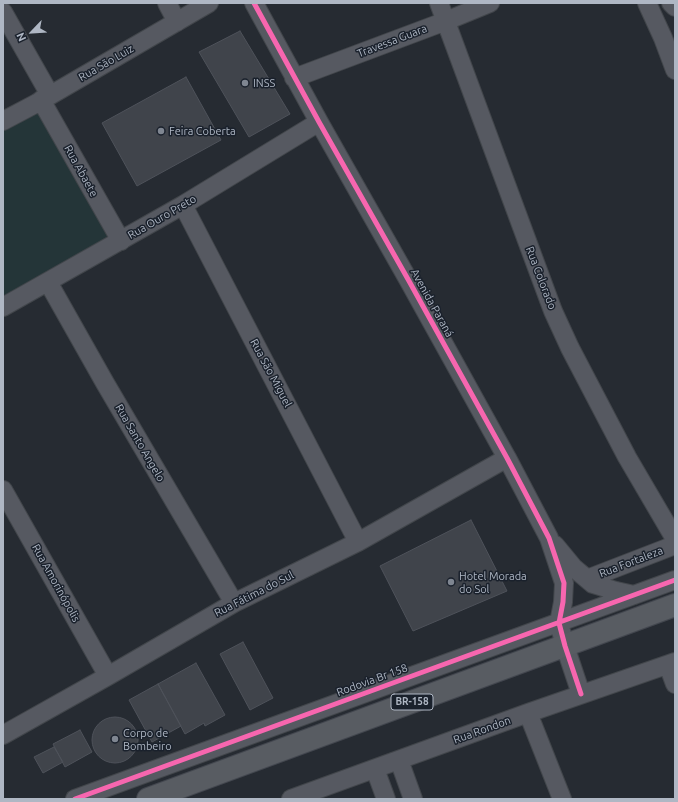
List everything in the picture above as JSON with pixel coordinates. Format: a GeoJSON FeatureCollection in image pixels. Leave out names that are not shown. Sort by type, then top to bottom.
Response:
{"type":"FeatureCollection","features":[{"type":"Feature","properties":{"kind":"main road","name":"BR-158"},"geometry":{"type":"LineString","coordinates":[[148,799],[675,605]]}},
{"type":"Feature","properties":{"kind":"street"},"geometry":{"type":"LineString","coordinates":[[167,3],[177,22]]}},
{"type":"Feature","properties":{"kind":"street","name":"Rua São Luiz"},"geometry":{"type":"LineString","coordinates":[[3,122],[209,3]]}},
{"type":"Feature","properties":{"kind":"street","name":"Avenida Paraná"},"geometry":{"type":"LineString","coordinates":[[254,3],[294,78],[507,458],[549,538],[564,584],[563,602],[559,623]]}},
{"type":"Feature","properties":{"kind":"street","name":"Rua Colorado"},"geometry":{"type":"LineString","coordinates":[[439,3],[537,268],[570,348],[627,457],[675,539]]}},
{"type":"Feature","properties":{"kind":"street","name":"Travessa Guara"},"geometry":{"type":"LineString","coordinates":[[294,78],[490,3]]}},
{"type":"Feature","properties":{"kind":"street"},"geometry":{"type":"LineString","coordinates":[[647,3],[674,61]]}},
{"type":"Feature","properties":{"kind":"street"},"geometry":{"type":"LineString","coordinates":[[671,3],[675,7]]}},
{"type":"Feature","properties":{"kind":"street","name":"Rua Abaete"},"geometry":{"type":"LineString","coordinates":[[3,12],[121,241]]}},
{"type":"Feature","properties":{"kind":"street","name":"Rua Ouro Preto"},"geometry":{"type":"LineString","coordinates":[[3,307],[183,205],[319,122]]}},
{"type":"Feature","properties":{"kind":"street","name":"Rua São Miguel"},"geometry":{"type":"LineString","coordinates":[[183,205],[358,542]]}},
{"type":"Feature","properties":{"kind":"street","name":"Rua Santo Angelo"},"geometry":{"type":"LineString","coordinates":[[48,282],[234,603]]}},
{"type":"Feature","properties":{"kind":"street","name":"Rua Fátima do Sul"},"geometry":{"type":"LineString","coordinates":[[3,735],[234,603],[358,542],[507,458]]}},
{"type":"Feature","properties":{"kind":"street","name":"Rua Amorinópolis"},"geometry":{"type":"LineString","coordinates":[[3,490],[108,676]]}},
{"type":"Feature","properties":{"kind":"street","name":"Avenida Paraná"},"geometry":{"type":"LineString","coordinates":[[549,538],[574,568],[593,584],[634,595]]}},
{"type":"Feature","properties":{"kind":"street","name":"Rua Fortaleza"},"geometry":{"type":"LineString","coordinates":[[587,579],[675,545]]}},
{"type":"Feature","properties":{"kind":"street","name":"Rodovia Br 158"},"geometry":{"type":"LineString","coordinates":[[75,799],[675,580]]}},
{"type":"Feature","properties":{"kind":"street"},"geometry":{"type":"LineString","coordinates":[[559,623],[581,694]]}},
{"type":"Feature","properties":{"kind":"street"},"geometry":{"type":"LineString","coordinates":[[672,664],[675,684]]}},
{"type":"Feature","properties":{"kind":"street","name":"Rua Rondon"},"geometry":{"type":"LineString","coordinates":[[291,799],[581,694],[672,664]]}},
{"type":"Feature","properties":{"kind":"street"},"geometry":{"type":"LineString","coordinates":[[528,713],[562,799]]}},
{"type":"Feature","properties":{"kind":"street"},"geometry":{"type":"LineString","coordinates":[[399,760],[413,799]]}},
{"type":"Feature","properties":{"kind":"street"},"geometry":{"type":"LineString","coordinates":[[375,768],[386,799]]}},
{"type":"Feature","properties":{"kind":"shaded area"},"geometry":{"type":"Polygon","coordinates":[[[37,103],[115,244],[3,307],[3,124],[37,103]]]}},
{"type":"Feature","properties":{"kind":"building","name":"INSS"},"geometry":{"type":"Polygon","coordinates":[[[240,31],[290,114],[249,137],[199,52],[240,31]]]}},
{"type":"Feature","properties":{"kind":"building","name":"Feira Coberta"},"geometry":{"type":"Polygon","coordinates":[[[186,77],[221,140],[137,186],[102,123],[186,77]]]}},
{"type":"Feature","properties":{"kind":"building"},"geometry":{"type":"Polygon","coordinates":[[[471,520],[507,591],[413,631],[380,566],[471,520]]]}},
{"type":"Feature","properties":{"kind":"building"},"geometry":{"type":"Polygon","coordinates":[[[243,642],[273,698],[250,710],[220,654],[243,642]]]}},
{"type":"Feature","properties":{"kind":"building"},"geometry":{"type":"Polygon","coordinates":[[[196,663],[225,715],[205,726],[204,723],[185,734],[158,684],[196,663]]]}},
{"type":"Feature","properties":{"kind":"building"},"geometry":{"type":"Polygon","coordinates":[[[158,684],[181,726],[152,742],[129,700],[158,684]]]}},
{"type":"Feature","properties":{"kind":"building"},"geometry":{"type":"Polygon","coordinates":[[[111,717],[119,717],[128,721],[134,727],[138,740],[134,753],[128,759],[119,763],[111,763],[102,759],[96,753],[92,744],[92,736],[96,727],[102,721],[111,717]]]}},
{"type":"Feature","properties":{"kind":"building"},"geometry":{"type":"Polygon","coordinates":[[[80,730],[92,752],[65,767],[53,744],[80,730]]]}},
{"type":"Feature","properties":{"kind":"building"},"geometry":{"type":"Polygon","coordinates":[[[54,747],[63,762],[43,773],[34,757],[54,747]]]}},
{"type":"Feature","properties":{"kind":"cycle path"},"geometry":{"type":"LineString","coordinates":[[254,3],[507,458],[549,538],[564,583],[563,602],[559,623],[581,694]]}},
{"type":"Feature","properties":{"kind":"cycle path"},"geometry":{"type":"LineString","coordinates":[[75,799],[675,580]]}},
{"type":"Feature","properties":{"kind":"place","name":"INSS"},"geometry":{"type":"Point","coordinates":[245,83]}},
{"type":"Feature","properties":{"kind":"place","name":"Feira Coberta"},"geometry":{"type":"Point","coordinates":[161,131]}},
{"type":"Feature","properties":{"kind":"place","name":"Hotel Morada do Sol"},"geometry":{"type":"Point","coordinates":[451,582]}},
{"type":"Feature","properties":{"kind":"place","name":"Corpo de Bombeiro"},"geometry":{"type":"Point","coordinates":[115,739]}}]}
